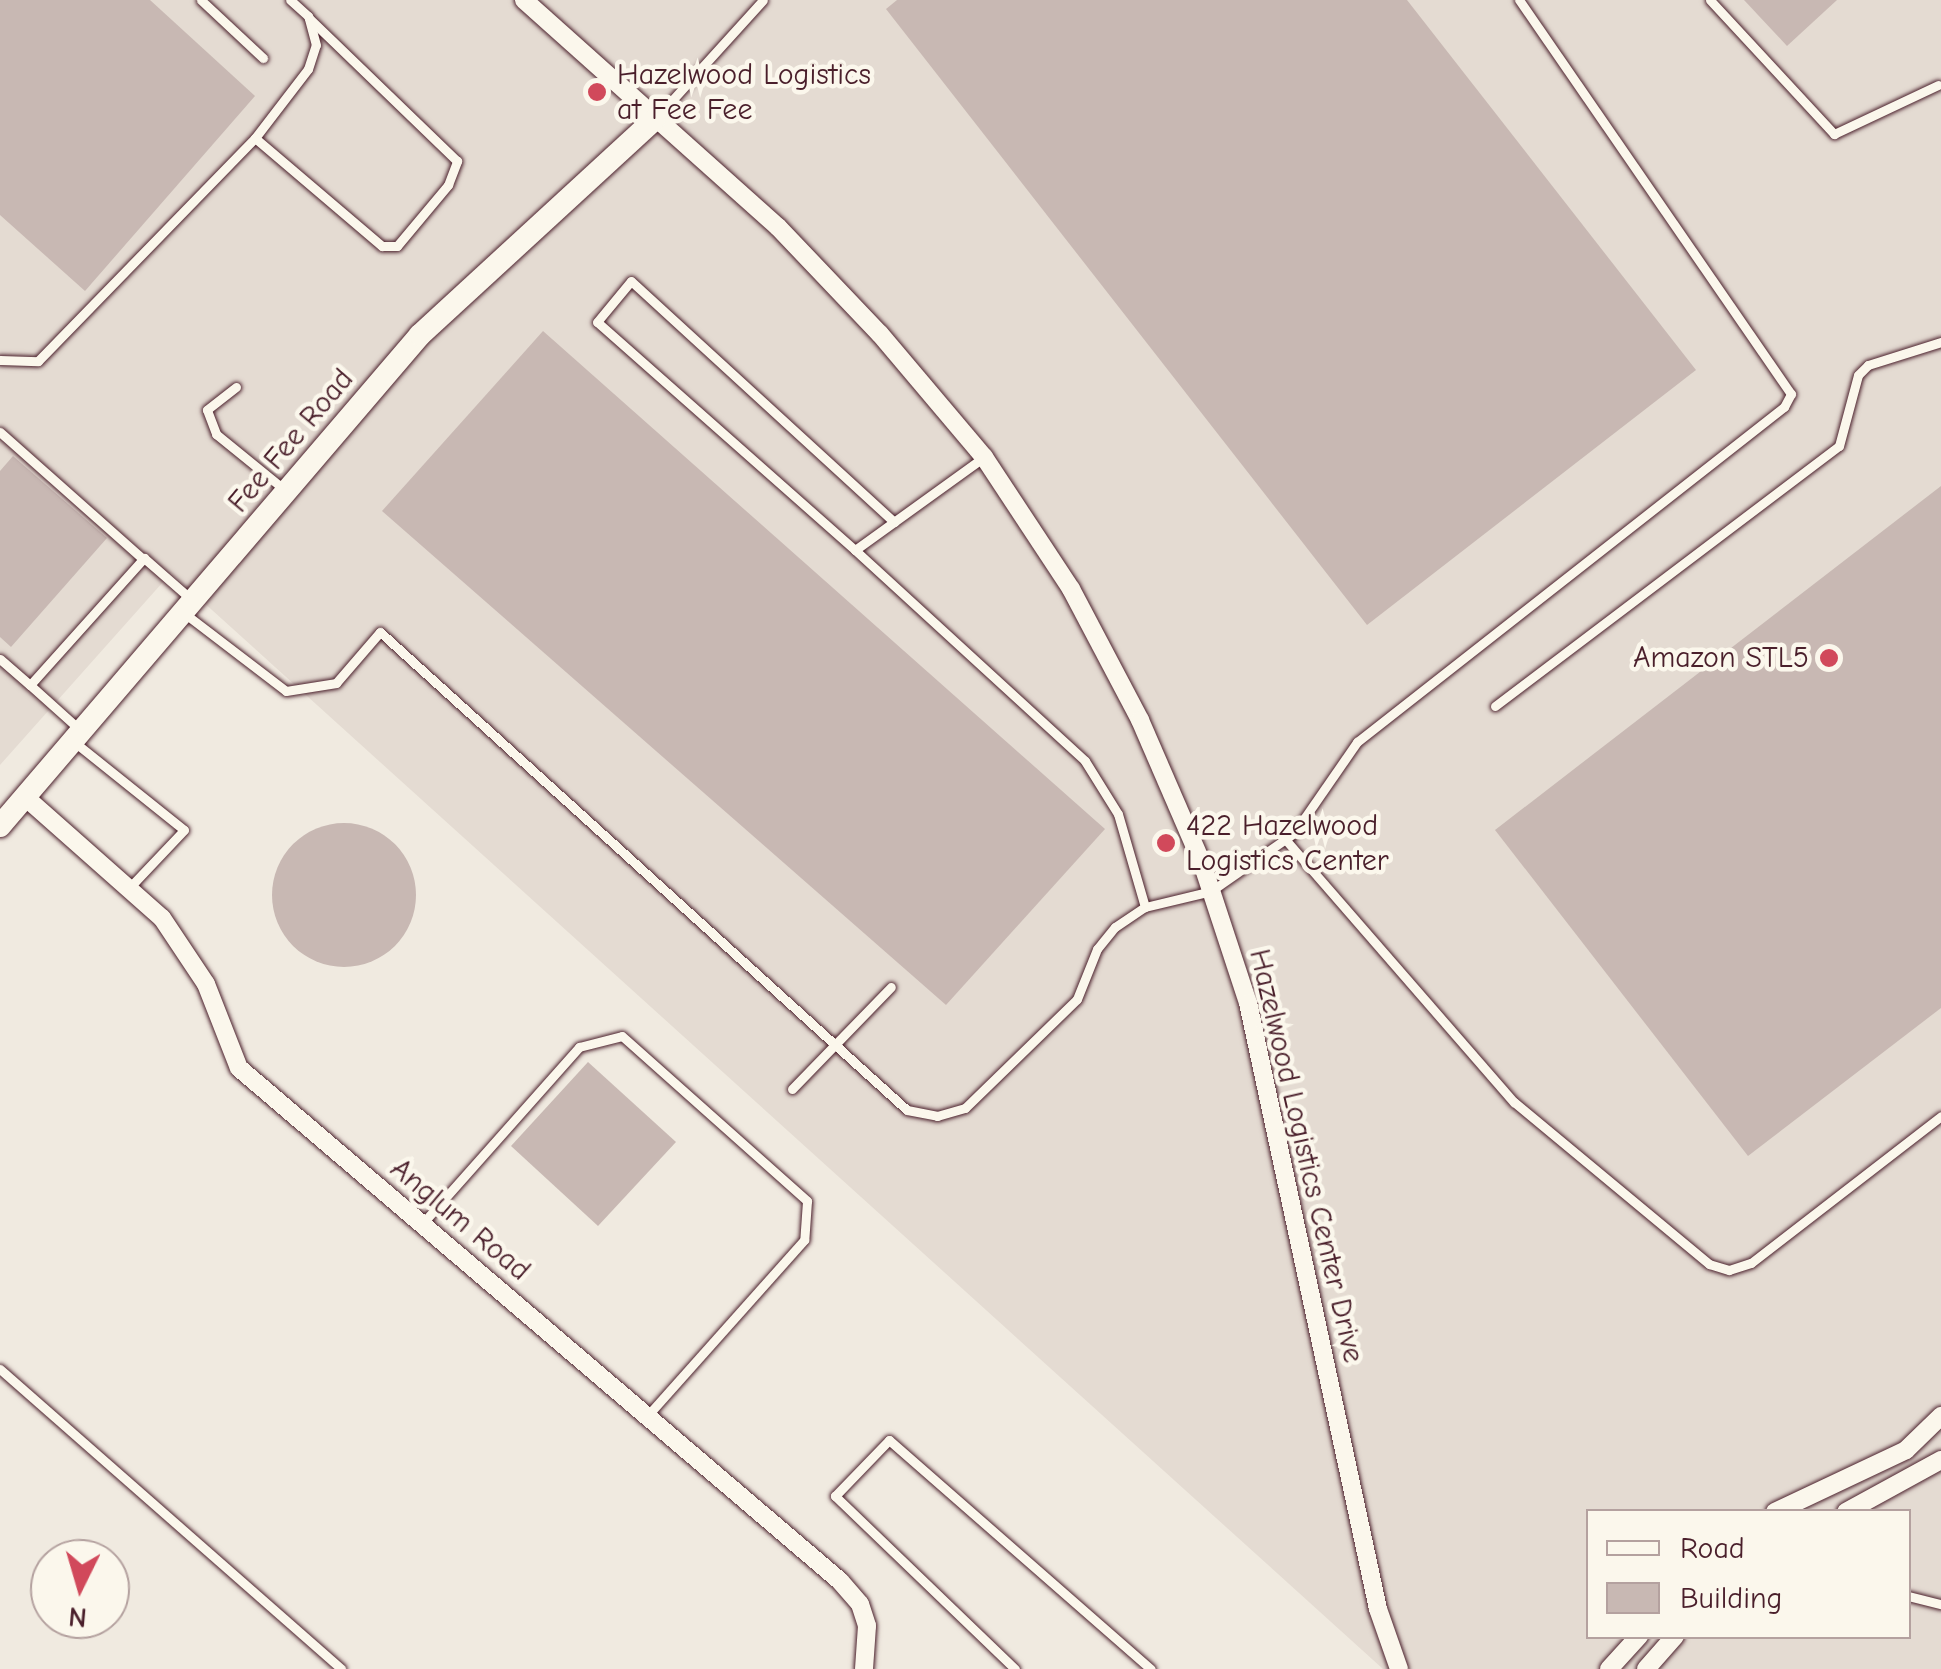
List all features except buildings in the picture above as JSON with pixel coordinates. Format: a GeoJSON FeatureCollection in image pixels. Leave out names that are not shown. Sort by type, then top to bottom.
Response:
{"type":"FeatureCollection","features":[{"type":"Feature","properties":{"kind":"street","name":"Hazelwood Logistics Center Drive"},"geometry":{"type":"LineString","coordinates":[[524,0],[778,227],[984,457],[1071,590],[1140,720],[1211,890],[1248,1002],[1378,1609],[1398,1669]]}},
{"type":"Feature","properties":{"kind":"street","name":"Fee Fee Road"},"geometry":{"type":"LineString","coordinates":[[0,826],[420,335],[654,120]]}},
{"type":"Feature","properties":{"kind":"street","name":"Anglum Road"},"geometry":{"type":"LineString","coordinates":[[24,796],[162,918],[206,984],[239,1068],[860,1604],[867,1626],[864,1669]]}},
{"type":"Feature","properties":{"kind":"street"},"geometry":{"type":"LineString","coordinates":[[1806,1506],[1906,1450],[1941,1416]]}},
{"type":"Feature","properties":{"kind":"street"},"geometry":{"type":"LineString","coordinates":[[1851,1509],[1941,1460]]}},
{"type":"Feature","properties":{"kind":"street"},"geometry":{"type":"LineString","coordinates":[[1609,1669],[1636,1639]]}},
{"type":"Feature","properties":{"kind":"street"},"geometry":{"type":"LineString","coordinates":[[1646,1669],[1672,1639]]}},
{"type":"Feature","properties":{"kind":"lane"},"geometry":{"type":"LineString","coordinates":[[201,0],[263,58]]}},
{"type":"Feature","properties":{"kind":"lane"},"geometry":{"type":"LineString","coordinates":[[256,138],[382,246],[397,246],[448,185],[457,161],[290,0]]}},
{"type":"Feature","properties":{"kind":"lane"},"geometry":{"type":"LineString","coordinates":[[654,120],[763,0]]}},
{"type":"Feature","properties":{"kind":"lane"},"geometry":{"type":"LineString","coordinates":[[0,432],[286,691],[336,683],[380,632],[907,1110],[937,1116],[966,1108],[1077,999],[1097,950],[1115,927],[1145,907],[1211,890],[1285,839],[1358,742],[1784,408],[1792,394],[1518,0]]}},
{"type":"Feature","properties":{"kind":"lane"},"geometry":{"type":"LineString","coordinates":[[1710,0],[1834,134],[1938,84]]}},
{"type":"Feature","properties":{"kind":"lane"},"geometry":{"type":"LineString","coordinates":[[0,360],[38,361],[256,138],[308,69],[316,45],[308,16]]}},
{"type":"Feature","properties":{"kind":"lane"},"geometry":{"type":"LineString","coordinates":[[894,522],[631,282],[597,322],[856,550],[1085,761],[1118,814],[1145,907]]}},
{"type":"Feature","properties":{"kind":"lane"},"geometry":{"type":"LineString","coordinates":[[1495,706],[1838,446],[1858,375],[1868,365],[1941,342]]}},
{"type":"Feature","properties":{"kind":"lane"},"geometry":{"type":"LineString","coordinates":[[236,387],[207,410],[216,434],[288,492]]}},
{"type":"Feature","properties":{"kind":"lane"},"geometry":{"type":"LineString","coordinates":[[856,550],[984,457]]}},
{"type":"Feature","properties":{"kind":"lane"},"geometry":{"type":"LineString","coordinates":[[30,686],[143,559]]}},
{"type":"Feature","properties":{"kind":"lane"},"geometry":{"type":"LineString","coordinates":[[0,659],[77,736],[184,830],[129,888]]}},
{"type":"Feature","properties":{"kind":"lane"},"geometry":{"type":"LineString","coordinates":[[1285,839],[1514,1102],[1709,1264],[1729,1270],[1752,1263],[1941,1116]]}},
{"type":"Feature","properties":{"kind":"lane"},"geometry":{"type":"LineString","coordinates":[[792,1090],[890,988]]}},
{"type":"Feature","properties":{"kind":"lane"},"geometry":{"type":"LineString","coordinates":[[422,1224],[579,1047],[622,1036],[806,1202],[804,1240],[646,1416]]}},
{"type":"Feature","properties":{"kind":"lane"},"geometry":{"type":"LineString","coordinates":[[0,1370],[341,1669]]}},
{"type":"Feature","properties":{"kind":"lane"},"geometry":{"type":"LineString","coordinates":[[1016,1669],[835,1496],[889,1440],[1151,1669]]}},
{"type":"Feature","properties":{"kind":"lane"},"geometry":{"type":"LineString","coordinates":[[1911,1597],[1941,1604]]}},
{"type":"Feature","properties":{"kind":"shaded area"},"geometry":{"type":"Polygon","coordinates":[[[0,0],[1941,0],[1941,1669],[1383,1669],[171,573],[0,765],[0,0]]]}},
{"type":"Feature","properties":{"kind":"place","name":"Hazelwood Logistics at Fee Fee"},"geometry":{"type":"Point","coordinates":[597,92]}},
{"type":"Feature","properties":{"kind":"place","name":"Amazon STL5"},"geometry":{"type":"Point","coordinates":[1829,658]}},
{"type":"Feature","properties":{"kind":"place","name":"422 Hazelwood Logistics Center"},"geometry":{"type":"Point","coordinates":[1166,843]}}]}
